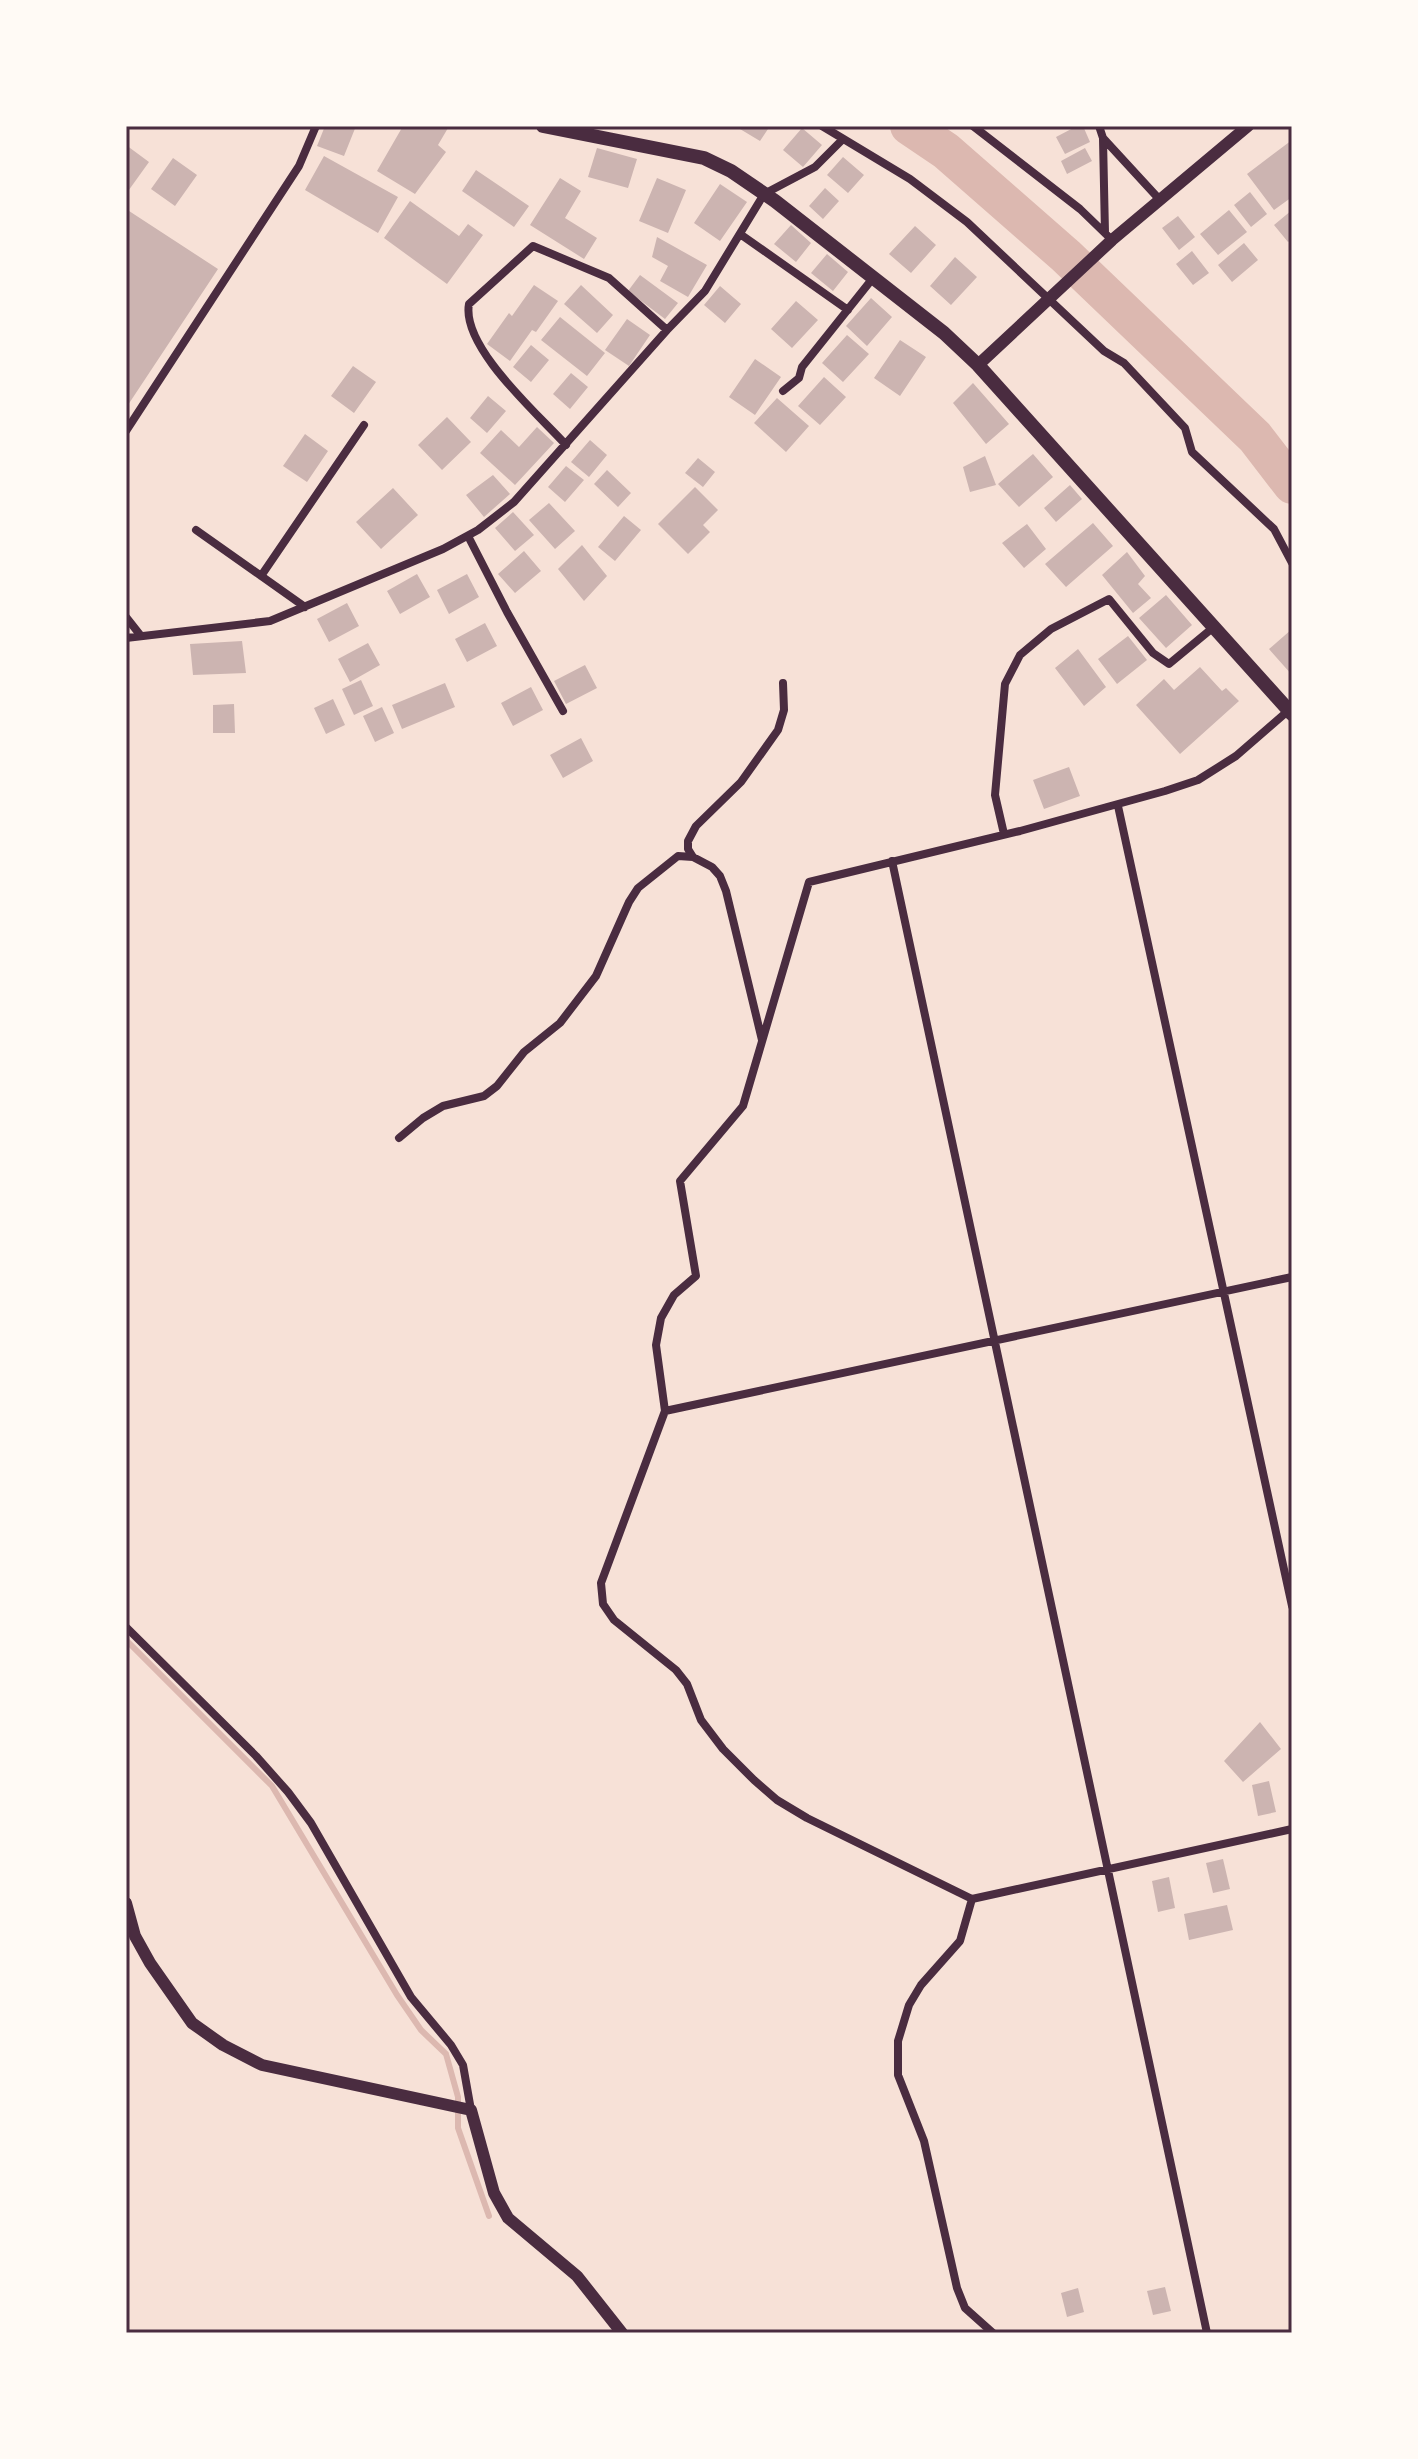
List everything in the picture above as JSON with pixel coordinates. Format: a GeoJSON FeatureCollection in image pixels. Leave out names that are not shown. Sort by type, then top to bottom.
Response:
{"type":"FeatureCollection","features":[{"type":"Feature","properties":{"kind":"main road"},"geometry":{"type":"LineString","coordinates":[[543,126],[704,158],[731,171],[944,333],[978,365],[1291,712]]}},
{"type":"Feature","properties":{"kind":"street"},"geometry":{"type":"LineString","coordinates":[[126,431],[299,166],[316,126]]}},
{"type":"Feature","properties":{"kind":"street"},"geometry":{"type":"LineString","coordinates":[[822,126],[910,179],[967,222],[1104,351],[1124,363],[1185,428],[1192,452],[1274,529],[1292,563]]}},
{"type":"Feature","properties":{"kind":"street"},"geometry":{"type":"LineString","coordinates":[[973,126],[1080,209],[1108,240]]}},
{"type":"Feature","properties":{"kind":"street"},"geometry":{"type":"LineString","coordinates":[[1099,126],[1103,138],[1108,240]]}},
{"type":"Feature","properties":{"kind":"street"},"geometry":{"type":"LineString","coordinates":[[978,365],[1108,240],[1248,126]]}},
{"type":"Feature","properties":{"kind":"street"},"geometry":{"type":"LineString","coordinates":[[1103,138],[1160,200]]}},
{"type":"Feature","properties":{"kind":"street"},"geometry":{"type":"LineString","coordinates":[[126,638],[270,621],[468,536],[514,502],[705,291],[764,194],[815,167],[842,140]]}},
{"type":"Feature","properties":{"kind":"street"},"geometry":{"type":"LineString","coordinates":[[740,234],[848,310]]}},
{"type":"Feature","properties":{"kind":"street"},"geometry":{"type":"LineString","coordinates":[[566,445],[486,359],[467,315],[469,304],[533,246],[609,278],[667,330]]}},
{"type":"Feature","properties":{"kind":"street"},"geometry":{"type":"LineString","coordinates":[[783,391],[799,378],[802,367],[873,278]]}},
{"type":"Feature","properties":{"kind":"street"},"geometry":{"type":"LineString","coordinates":[[261,576],[364,425]]}},
{"type":"Feature","properties":{"kind":"street"},"geometry":{"type":"LineString","coordinates":[[196,530],[305,607]]}},
{"type":"Feature","properties":{"kind":"street"},"geometry":{"type":"LineString","coordinates":[[468,536],[563,711]]}},
{"type":"Feature","properties":{"kind":"street"},"geometry":{"type":"LineString","coordinates":[[1004,834],[995,795],[1005,684],[1020,655],[1051,629],[1109,599],[1153,653],[1169,664],[1215,626]]}},
{"type":"Feature","properties":{"kind":"street"},"geometry":{"type":"LineString","coordinates":[[126,617],[141,636]]}},
{"type":"Feature","properties":{"kind":"street"},"geometry":{"type":"LineString","coordinates":[[693,857],[688,841],[696,826],[741,782],[778,730],[784,710],[783,683]]}},
{"type":"Feature","properties":{"kind":"street"},"geometry":{"type":"LineString","coordinates":[[1291,712],[1236,756],[1198,780],[1118,806],[809,882],[743,1106],[680,1181],[696,1276],[674,1295],[661,1318],[656,1345],[665,1411],[601,1583],[603,1604],[614,1620],[676,1670],[687,1684],[701,1720],[713,1737],[777,1800],[807,1818],[972,1899],[1292,1829]]}},
{"type":"Feature","properties":{"kind":"street"},"geometry":{"type":"LineString","coordinates":[[1118,806],[1292,1606]]}},
{"type":"Feature","properties":{"kind":"street"},"geometry":{"type":"LineString","coordinates":[[399,1138],[443,1106],[484,1096],[497,1086],[524,1052],[560,1023],[596,976],[638,888],[678,856],[693,857],[712,867],[720,876],[762,1040]]}},
{"type":"Feature","properties":{"kind":"street"},"geometry":{"type":"LineString","coordinates":[[892,861],[1207,2333]]}},
{"type":"Feature","properties":{"kind":"street"},"geometry":{"type":"LineString","coordinates":[[665,1411],[1292,1277]]}},
{"type":"Feature","properties":{"kind":"street"},"geometry":{"type":"LineString","coordinates":[[126,1627],[256,1756],[311,1823],[411,1997],[451,2045],[463,2065],[471,2110],[494,2193],[508,2218],[577,2276],[622,2333]]}},
{"type":"Feature","properties":{"kind":"street"},"geometry":{"type":"LineString","coordinates":[[972,1899],[960,1941],[921,1985],[909,2005],[898,2041],[898,2075],[924,2141],[957,2288],[965,2308],[993,2333]]}},
{"type":"Feature","properties":{"kind":"street"},"geometry":{"type":"LineString","coordinates":[[126,1903],[135,1936],[150,1963],[192,2023],[223,2045],[262,2065],[471,2110]]}},
{"type":"Feature","properties":{"kind":"building"},"geometry":{"type":"Polygon","coordinates":[[[325,126],[356,126],[344,156],[317,146],[325,126]]]}},
{"type":"Feature","properties":{"kind":"building"},"geometry":{"type":"Polygon","coordinates":[[[403,126],[448,128],[438,145],[446,152],[415,194],[377,171],[403,126]]]}},
{"type":"Feature","properties":{"kind":"building"},"geometry":{"type":"Polygon","coordinates":[[[735,126],[770,126],[760,141],[735,126]]]}},
{"type":"Feature","properties":{"kind":"building"},"geometry":{"type":"Polygon","coordinates":[[[1083,126],[1090,142],[1065,154],[1056,137],[1083,126]]]}},
{"type":"Feature","properties":{"kind":"building"},"geometry":{"type":"Polygon","coordinates":[[[802,128],[822,145],[803,167],[783,150],[802,128]]]}},
{"type":"Feature","properties":{"kind":"building"},"geometry":{"type":"Polygon","coordinates":[[[1292,140],[1292,197],[1274,210],[1247,174],[1292,140]]]}},
{"type":"Feature","properties":{"kind":"building"},"geometry":{"type":"Polygon","coordinates":[[[126,145],[149,162],[126,194],[126,145]]]}},
{"type":"Feature","properties":{"kind":"building"},"geometry":{"type":"Polygon","coordinates":[[[597,148],[637,159],[628,188],[588,177],[597,148]]]}},
{"type":"Feature","properties":{"kind":"building"},"geometry":{"type":"Polygon","coordinates":[[[1085,148],[1092,161],[1067,174],[1061,161],[1085,148]]]}},
{"type":"Feature","properties":{"kind":"building"},"geometry":{"type":"Polygon","coordinates":[[[324,156],[398,197],[378,233],[305,190],[324,156]]]}},
{"type":"Feature","properties":{"kind":"building"},"geometry":{"type":"Polygon","coordinates":[[[843,157],[864,175],[848,193],[827,175],[843,157]]]}},
{"type":"Feature","properties":{"kind":"building"},"geometry":{"type":"Polygon","coordinates":[[[173,158],[197,175],[175,206],[151,189],[173,158]]]}},
{"type":"Feature","properties":{"kind":"building"},"geometry":{"type":"Polygon","coordinates":[[[476,170],[529,206],[514,227],[462,191],[476,170]]]}},
{"type":"Feature","properties":{"kind":"building"},"geometry":{"type":"Polygon","coordinates":[[[560,178],[581,191],[565,218],[597,238],[584,259],[530,225],[560,178]]]}},
{"type":"Feature","properties":{"kind":"building"},"geometry":{"type":"Polygon","coordinates":[[[657,178],[686,190],[668,233],[639,221],[657,178]]]}},
{"type":"Feature","properties":{"kind":"building"},"geometry":{"type":"Polygon","coordinates":[[[720,184],[747,202],[720,241],[694,223],[720,184]]]}},
{"type":"Feature","properties":{"kind":"building"},"geometry":{"type":"Polygon","coordinates":[[[825,188],[839,201],[823,219],[809,206],[825,188]]]}},
{"type":"Feature","properties":{"kind":"building"},"geometry":{"type":"Polygon","coordinates":[[[1250,192],[1267,214],[1251,227],[1234,205],[1250,192]]]}},
{"type":"Feature","properties":{"kind":"building"},"geometry":{"type":"Polygon","coordinates":[[[410,201],[459,236],[468,224],[483,235],[447,284],[384,238],[410,201]]]}},
{"type":"Feature","properties":{"kind":"building"},"geometry":{"type":"Polygon","coordinates":[[[126,209],[218,269],[126,408],[126,209]]]}},
{"type":"Feature","properties":{"kind":"building"},"geometry":{"type":"Polygon","coordinates":[[[1229,210],[1247,232],[1218,255],[1200,234],[1229,210]]]}},
{"type":"Feature","properties":{"kind":"building"},"geometry":{"type":"Polygon","coordinates":[[[1292,210],[1292,239],[1288,242],[1274,225],[1292,210]]]}},
{"type":"Feature","properties":{"kind":"building"},"geometry":{"type":"Polygon","coordinates":[[[1178,216],[1195,237],[1179,250],[1162,228],[1178,216]]]}},
{"type":"Feature","properties":{"kind":"building"},"geometry":{"type":"Polygon","coordinates":[[[791,225],[811,243],[796,262],[774,244],[791,225]]]}},
{"type":"Feature","properties":{"kind":"building"},"geometry":{"type":"Polygon","coordinates":[[[915,226],[936,245],[911,273],[889,254],[915,226]]]}},
{"type":"Feature","properties":{"kind":"building"},"geometry":{"type":"Polygon","coordinates":[[[657,237],[707,265],[688,297],[660,281],[668,266],[652,257],[657,237]]]}},
{"type":"Feature","properties":{"kind":"building"},"geometry":{"type":"Polygon","coordinates":[[[1244,243],[1258,260],[1232,282],[1218,265],[1244,243]]]}},
{"type":"Feature","properties":{"kind":"building"},"geometry":{"type":"Polygon","coordinates":[[[1192,251],[1209,273],[1193,285],[1176,264],[1192,251]]]}},
{"type":"Feature","properties":{"kind":"building"},"geometry":{"type":"Polygon","coordinates":[[[827,254],[848,272],[833,291],[811,273],[827,254]]]}},
{"type":"Feature","properties":{"kind":"building"},"geometry":{"type":"Polygon","coordinates":[[[955,257],[977,277],[951,305],[930,286],[955,257]]]}},
{"type":"Feature","properties":{"kind":"building"},"geometry":{"type":"Polygon","coordinates":[[[640,275],[678,303],[665,319],[628,291],[640,275]]]}},
{"type":"Feature","properties":{"kind":"building"},"geometry":{"type":"Polygon","coordinates":[[[534,285],[558,301],[510,361],[487,344],[534,285]]]}},
{"type":"Feature","properties":{"kind":"building"},"geometry":{"type":"Polygon","coordinates":[[[581,285],[613,315],[597,333],[564,304],[581,285]]]}},
{"type":"Feature","properties":{"kind":"building"},"geometry":{"type":"Polygon","coordinates":[[[720,286],[741,304],[725,323],[704,305],[720,286]]]}},
{"type":"Feature","properties":{"kind":"building"},"geometry":{"type":"Polygon","coordinates":[[[871,298],[892,317],[867,346],[846,326],[871,298]]]}},
{"type":"Feature","properties":{"kind":"building"},"geometry":{"type":"Polygon","coordinates":[[[796,301],[818,320],[792,348],[771,329],[796,301]]]}},
{"type":"Feature","properties":{"kind":"building"},"geometry":{"type":"Polygon","coordinates":[[[560,317],[605,353],[587,376],[541,340],[560,317]]]}},
{"type":"Feature","properties":{"kind":"building"},"geometry":{"type":"Polygon","coordinates":[[[627,319],[650,335],[629,366],[605,350],[627,319]]]}},
{"type":"Feature","properties":{"kind":"building"},"geometry":{"type":"Polygon","coordinates":[[[847,335],[869,354],[843,382],[822,363],[847,335]]]}},
{"type":"Feature","properties":{"kind":"building"},"geometry":{"type":"Polygon","coordinates":[[[900,340],[926,357],[900,396],[874,378],[900,340]]]}},
{"type":"Feature","properties":{"kind":"building"},"geometry":{"type":"Polygon","coordinates":[[[531,345],[549,360],[531,382],[513,367],[531,345]]]}},
{"type":"Feature","properties":{"kind":"building"},"geometry":{"type":"Polygon","coordinates":[[[755,359],[781,377],[755,415],[729,397],[755,359]]]}},
{"type":"Feature","properties":{"kind":"building"},"geometry":{"type":"Polygon","coordinates":[[[353,366],[376,382],[354,413],[331,396],[353,366]]]}},
{"type":"Feature","properties":{"kind":"building"},"geometry":{"type":"Polygon","coordinates":[[[571,373],[588,387],[570,409],[553,394],[571,373]]]}},
{"type":"Feature","properties":{"kind":"building"},"geometry":{"type":"Polygon","coordinates":[[[824,377],[846,397],[820,425],[798,406],[824,377]]]}},
{"type":"Feature","properties":{"kind":"building"},"geometry":{"type":"Polygon","coordinates":[[[973,383],[1009,424],[986,444],[953,403],[973,383]]]}},
{"type":"Feature","properties":{"kind":"building"},"geometry":{"type":"Polygon","coordinates":[[[488,396],[506,411],[487,433],[470,418],[488,396]]]}},
{"type":"Feature","properties":{"kind":"building"},"geometry":{"type":"Polygon","coordinates":[[[777,398],[809,426],[786,452],[754,423],[777,398]]]}},
{"type":"Feature","properties":{"kind":"building"},"geometry":{"type":"Polygon","coordinates":[[[447,417],[471,442],[442,470],[418,445],[447,417]]]}},
{"type":"Feature","properties":{"kind":"building"},"geometry":{"type":"Polygon","coordinates":[[[537,427],[554,443],[515,485],[480,453],[501,430],[519,447],[537,427]]]}},
{"type":"Feature","properties":{"kind":"building"},"geometry":{"type":"Polygon","coordinates":[[[305,434],[328,451],[307,482],[283,466],[305,434]]]}},
{"type":"Feature","properties":{"kind":"building"},"geometry":{"type":"Polygon","coordinates":[[[590,440],[607,455],[589,477],[571,462],[590,440]]]}},
{"type":"Feature","properties":{"kind":"building"},"geometry":{"type":"Polygon","coordinates":[[[1033,454],[1053,477],[1019,507],[998,484],[1033,454]]]}},
{"type":"Feature","properties":{"kind":"building"},"geometry":{"type":"Polygon","coordinates":[[[985,456],[996,485],[970,492],[963,467],[985,456]]]}},
{"type":"Feature","properties":{"kind":"building"},"geometry":{"type":"Polygon","coordinates":[[[698,458],[715,472],[703,487],[685,473],[698,458]]]}},
{"type":"Feature","properties":{"kind":"building"},"geometry":{"type":"Polygon","coordinates":[[[566,466],[584,480],[565,502],[548,487],[566,466]]]}},
{"type":"Feature","properties":{"kind":"building"},"geometry":{"type":"Polygon","coordinates":[[[607,470],[631,493],[618,507],[594,484],[607,470]]]}},
{"type":"Feature","properties":{"kind":"building"},"geometry":{"type":"Polygon","coordinates":[[[493,475],[510,494],[484,517],[466,495],[493,475]]]}},
{"type":"Feature","properties":{"kind":"building"},"geometry":{"type":"Polygon","coordinates":[[[1070,485],[1082,499],[1056,522],[1044,508],[1070,485]]]}},
{"type":"Feature","properties":{"kind":"building"},"geometry":{"type":"Polygon","coordinates":[[[695,487],[718,510],[703,525],[710,532],[688,554],[658,524],[695,487]]]}},
{"type":"Feature","properties":{"kind":"building"},"geometry":{"type":"Polygon","coordinates":[[[393,488],[418,515],[381,549],[356,522],[393,488]]]}},
{"type":"Feature","properties":{"kind":"building"},"geometry":{"type":"Polygon","coordinates":[[[549,503],[575,531],[555,549],[529,520],[549,503]]]}},
{"type":"Feature","properties":{"kind":"building"},"geometry":{"type":"Polygon","coordinates":[[[513,512],[534,535],[515,551],[495,528],[513,512]]]}},
{"type":"Feature","properties":{"kind":"building"},"geometry":{"type":"Polygon","coordinates":[[[624,516],[641,530],[615,561],[598,547],[624,516]]]}},
{"type":"Feature","properties":{"kind":"building"},"geometry":{"type":"Polygon","coordinates":[[[1093,523],[1113,546],[1066,587],[1045,564],[1093,523]]]}},
{"type":"Feature","properties":{"kind":"building"},"geometry":{"type":"Polygon","coordinates":[[[1027,524],[1046,549],[1024,568],[1002,543],[1027,524]]]}},
{"type":"Feature","properties":{"kind":"building"},"geometry":{"type":"Polygon","coordinates":[[[582,545],[607,576],[584,601],[558,569],[582,545]]]}},
{"type":"Feature","properties":{"kind":"building"},"geometry":{"type":"Polygon","coordinates":[[[524,551],[541,571],[515,593],[498,574],[524,551]]]}},
{"type":"Feature","properties":{"kind":"building"},"geometry":{"type":"Polygon","coordinates":[[[1127,552],[1145,576],[1138,584],[1151,598],[1133,613],[1102,575],[1127,552]]]}},
{"type":"Feature","properties":{"kind":"building"},"geometry":{"type":"Polygon","coordinates":[[[417,574],[430,597],[400,614],[387,591],[417,574]]]}},
{"type":"Feature","properties":{"kind":"building"},"geometry":{"type":"Polygon","coordinates":[[[467,574],[479,597],[449,614],[437,590],[467,574]]]}},
{"type":"Feature","properties":{"kind":"building"},"geometry":{"type":"Polygon","coordinates":[[[1166,595],[1192,625],[1166,648],[1139,618],[1166,595]]]}},
{"type":"Feature","properties":{"kind":"building"},"geometry":{"type":"Polygon","coordinates":[[[347,603],[359,626],[329,642],[317,619],[347,603]]]}},
{"type":"Feature","properties":{"kind":"building"},"geometry":{"type":"Polygon","coordinates":[[[485,623],[497,646],[467,662],[455,639],[485,623]]]}},
{"type":"Feature","properties":{"kind":"building"},"geometry":{"type":"Polygon","coordinates":[[[1292,629],[1292,675],[1269,649],[1292,629]]]}},
{"type":"Feature","properties":{"kind":"building"},"geometry":{"type":"Polygon","coordinates":[[[1128,636],[1147,660],[1117,684],[1098,659],[1128,636]]]}},
{"type":"Feature","properties":{"kind":"building"},"geometry":{"type":"Polygon","coordinates":[[[242,641],[246,673],[193,675],[190,644],[242,641]]]}},
{"type":"Feature","properties":{"kind":"building"},"geometry":{"type":"Polygon","coordinates":[[[368,643],[380,665],[350,682],[338,659],[368,643]]]}},
{"type":"Feature","properties":{"kind":"building"},"geometry":{"type":"Polygon","coordinates":[[[1078,649],[1106,687],[1084,706],[1055,668],[1078,649]]]}},
{"type":"Feature","properties":{"kind":"building"},"geometry":{"type":"Polygon","coordinates":[[[585,665],[597,688],[566,704],[554,681],[585,665]]]}},
{"type":"Feature","properties":{"kind":"building"},"geometry":{"type":"Polygon","coordinates":[[[1200,667],[1222,691],[1226,688],[1239,701],[1180,754],[1136,705],[1164,679],[1174,690],[1200,667]]]}},
{"type":"Feature","properties":{"kind":"building"},"geometry":{"type":"Polygon","coordinates":[[[361,680],[373,706],[354,715],[342,689],[361,680]]]}},
{"type":"Feature","properties":{"kind":"building"},"geometry":{"type":"Polygon","coordinates":[[[445,683],[455,707],[402,729],[392,705],[445,683]]]}},
{"type":"Feature","properties":{"kind":"building"},"geometry":{"type":"Polygon","coordinates":[[[531,687],[543,710],[513,726],[501,703],[531,687]]]}},
{"type":"Feature","properties":{"kind":"building"},"geometry":{"type":"Polygon","coordinates":[[[333,699],[345,725],[326,734],[314,708],[333,699]]]}},
{"type":"Feature","properties":{"kind":"building"},"geometry":{"type":"Polygon","coordinates":[[[234,704],[235,733],[213,733],[213,705],[234,704]]]}},
{"type":"Feature","properties":{"kind":"building"},"geometry":{"type":"Polygon","coordinates":[[[382,707],[394,733],[375,742],[363,716],[382,707]]]}},
{"type":"Feature","properties":{"kind":"building"},"geometry":{"type":"Polygon","coordinates":[[[581,738],[593,761],[563,778],[550,755],[581,738]]]}},
{"type":"Feature","properties":{"kind":"building"},"geometry":{"type":"Polygon","coordinates":[[[1069,767],[1080,796],[1044,809],[1033,780],[1069,767]]]}},
{"type":"Feature","properties":{"kind":"building"},"geometry":{"type":"Polygon","coordinates":[[[1260,1722],[1281,1749],[1243,1782],[1224,1761],[1260,1722]]]}},
{"type":"Feature","properties":{"kind":"building"},"geometry":{"type":"Polygon","coordinates":[[[1269,1781],[1276,1812],[1258,1816],[1252,1785],[1269,1781]]]}},
{"type":"Feature","properties":{"kind":"building"},"geometry":{"type":"Polygon","coordinates":[[[1223,1859],[1230,1889],[1213,1893],[1206,1863],[1223,1859]]]}},
{"type":"Feature","properties":{"kind":"building"},"geometry":{"type":"Polygon","coordinates":[[[1169,1877],[1175,1908],[1158,1912],[1152,1881],[1169,1877]]]}},
{"type":"Feature","properties":{"kind":"building"},"geometry":{"type":"Polygon","coordinates":[[[1227,1905],[1233,1930],[1189,1940],[1184,1914],[1227,1905]]]}},
{"type":"Feature","properties":{"kind":"building"},"geometry":{"type":"Polygon","coordinates":[[[1165,2287],[1171,2311],[1153,2315],[1147,2291],[1165,2287]]]}},
{"type":"Feature","properties":{"kind":"building"},"geometry":{"type":"Polygon","coordinates":[[[1078,2288],[1084,2312],[1067,2317],[1061,2293],[1078,2288]]]}},
{"type":"Feature","properties":{"kind":"waterway"},"geometry":{"type":"LineString","coordinates":[[909,126],[946,151],[1066,256],[1255,437],[1292,485]]}},
{"type":"Feature","properties":{"kind":"waterway"},"geometry":{"type":"LineString","coordinates":[[126,1640],[272,1786],[397,1995],[421,2030],[446,2054],[458,2097],[458,2128],[489,2216]]}}]}
